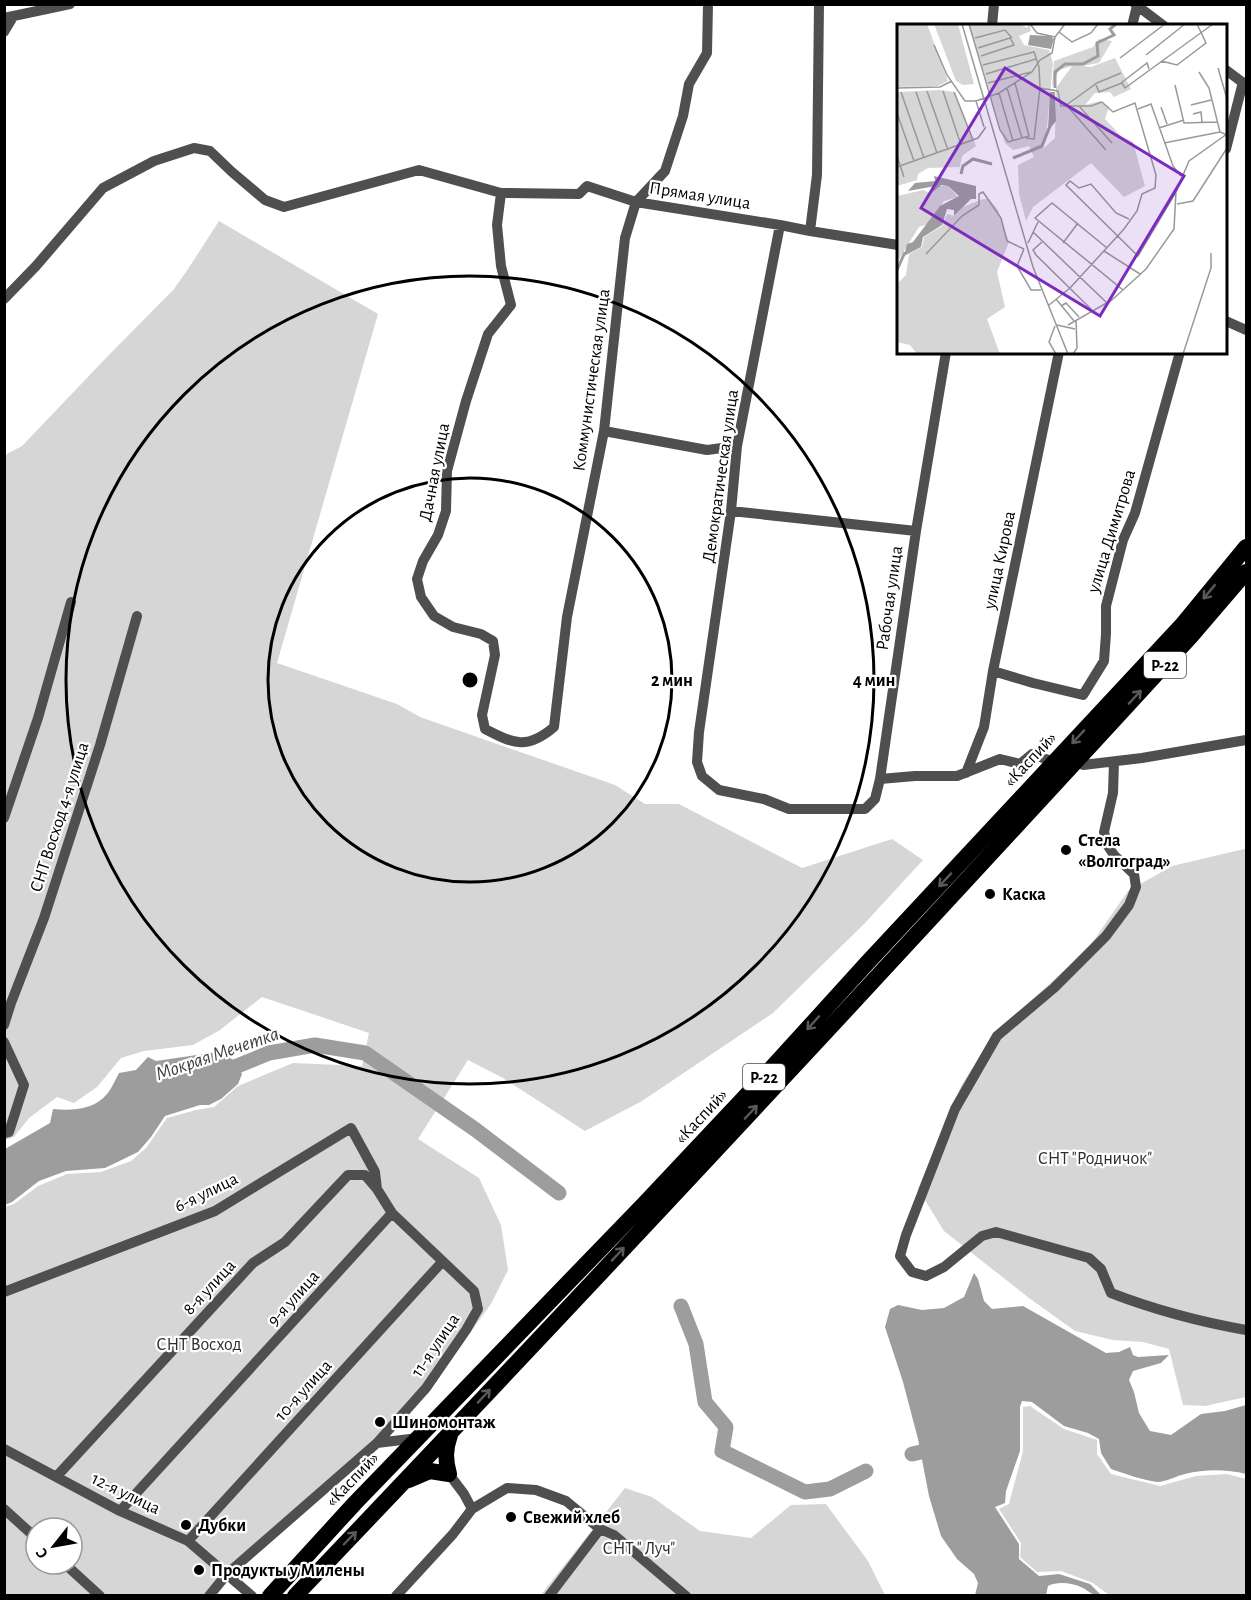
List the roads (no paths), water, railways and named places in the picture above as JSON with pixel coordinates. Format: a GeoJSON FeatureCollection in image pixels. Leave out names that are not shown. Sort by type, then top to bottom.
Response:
{"type":"FeatureCollection","features":[{"type":"Feature","properties":{"kind":"highway","name":"«Каспий»"},"geometry":{"type":"LineString","coordinates":[[270,1596],[757,1084],[1071,765],[1246,547]]}},
{"type":"Feature","properties":{"kind":"highway","name":"«Каспий»"},"geometry":{"type":"LineString","coordinates":[[295,1596],[760,1103],[1192,635],[1246,572]]}},
{"type":"Feature","properties":{"kind":"highway"},"geometry":{"type":"LineString","coordinates":[[405,1481],[430,1471],[449,1474],[445,1449],[450,1433]]}},
{"type":"Feature","properties":{"kind":"street"},"geometry":{"type":"LineString","coordinates":[[4,32],[9,18],[70,4]]}},
{"type":"Feature","properties":{"kind":"street","name":"Коммунистическая улица"},"geometry":{"type":"LineString","coordinates":[[508,741],[528,742],[542,737],[554,727],[567,617],[604,431],[625,238],[636,202],[665,171],[683,117],[688,84],[707,52],[708,4]]}},
{"type":"Feature","properties":{"kind":"street"},"geometry":{"type":"LineString","coordinates":[[810,231],[817,175],[819,4]]}},
{"type":"Feature","properties":{"kind":"street"},"geometry":{"type":"LineString","coordinates":[[992,24],[994,4]]}},
{"type":"Feature","properties":{"kind":"street"},"geometry":{"type":"LineString","coordinates":[[1132,24],[1136,5],[1161,24]]}},
{"type":"Feature","properties":{"kind":"street"},"geometry":{"type":"LineString","coordinates":[[1227,71],[1245,83],[1227,146]]}},
{"type":"Feature","properties":{"kind":"street"},"geometry":{"type":"LineString","coordinates":[[4,299],[36,266],[103,188],[154,161],[194,148],[210,151],[265,200],[284,207],[419,170],[501,194]]}},
{"type":"Feature","properties":{"kind":"street","name":"Прямая улица"},"geometry":{"type":"LineString","coordinates":[[501,194],[579,194],[587,186],[636,202],[897,245]]}},
{"type":"Feature","properties":{"kind":"street","name":"Дачная улица"},"geometry":{"type":"LineString","coordinates":[[501,194],[497,225],[501,266],[511,305],[488,334],[466,401],[447,471],[446,512],[417,579],[421,597],[434,616],[453,627],[481,634],[493,641],[495,655],[482,715],[485,729],[508,741]]}},
{"type":"Feature","properties":{"kind":"street","name":"Демократическая улица"},"geometry":{"type":"LineString","coordinates":[[699,732],[731,512],[737,446],[780,225]]}},
{"type":"Feature","properties":{"kind":"street"},"geometry":{"type":"LineString","coordinates":[[1227,321],[1246,330]]}},
{"type":"Feature","properties":{"kind":"street","name":"Рабочая улица"},"geometry":{"type":"LineString","coordinates":[[699,732],[697,762],[702,776],[719,790],[764,799],[789,809],[865,809],[875,799],[880,779],[916,531],[946,354]]}},
{"type":"Feature","properties":{"kind":"street","name":"улица Кирова"},"geometry":{"type":"LineString","coordinates":[[966,773],[984,727],[993,671],[1059,354]]}},
{"type":"Feature","properties":{"kind":"street","name":"улица Димитрова"},"geometry":{"type":"LineString","coordinates":[[993,671],[1083,695],[1104,661],[1106,606],[1123,540],[1135,513],[1179,354]]}},
{"type":"Feature","properties":{"kind":"street"},"geometry":{"type":"LineString","coordinates":[[604,431],[707,450],[737,446]]}},
{"type":"Feature","properties":{"kind":"street"},"geometry":{"type":"LineString","coordinates":[[731,512],[916,531]]}},
{"type":"Feature","properties":{"kind":"street"},"geometry":{"type":"LineString","coordinates":[[4,818],[38,718],[71,602]]}},
{"type":"Feature","properties":{"kind":"street","name":"СНТ Восход 4-я улица"},"geometry":{"type":"LineString","coordinates":[[4,1025],[44,918],[100,745],[136,616]]}},
{"type":"Feature","properties":{"kind":"street"},"geometry":{"type":"LineString","coordinates":[[880,779],[957,776],[1000,759],[1020,764],[1032,754],[1071,765],[1114,762],[1246,740]]}},
{"type":"Feature","properties":{"kind":"street"},"geometry":{"type":"LineString","coordinates":[[1114,762],[1113,793],[1104,832],[1108,846],[1114,855],[1134,874],[1136,887],[1129,905],[1106,936],[1077,966],[997,1036],[954,1108],[900,1256],[912,1272],[926,1276],[944,1267],[982,1236],[996,1232],[1089,1258],[1101,1269],[1111,1293],[1140,1304],[1217,1325],[1246,1330]]}},
{"type":"Feature","properties":{"kind":"street"},"geometry":{"type":"LineString","coordinates":[[4,1042],[8,1059],[24,1085],[9,1132],[4,1133]]}},
{"type":"Feature","properties":{"kind":"street","name":"6-я улица"},"geometry":{"type":"LineString","coordinates":[[4,1292],[215,1211],[351,1128],[375,1172],[377,1189]]}},
{"type":"Feature","properties":{"kind":"street","name":"8-я улица"},"geometry":{"type":"LineString","coordinates":[[57,1476],[253,1263],[285,1242],[348,1175],[365,1175],[392,1213]]}},
{"type":"Feature","properties":{"kind":"street","name":"11-я улица"},"geometry":{"type":"LineString","coordinates":[[209,1596],[227,1574],[377,1443],[426,1388],[478,1309],[474,1291],[392,1213]]}},
{"type":"Feature","properties":{"kind":"street","name":"9-я улица"},"geometry":{"type":"LineString","coordinates":[[120,1511],[392,1213]]}},
{"type":"Feature","properties":{"kind":"street","name":"10-я улица"},"geometry":{"type":"LineString","coordinates":[[188,1541],[442,1262]]}},
{"type":"Feature","properties":{"kind":"street"},"geometry":{"type":"LineString","coordinates":[[377,1443],[418,1438]]}},
{"type":"Feature","properties":{"kind":"street","name":"12-я улица"},"geometry":{"type":"LineString","coordinates":[[4,1449],[120,1511],[188,1541],[252,1596]]}},
{"type":"Feature","properties":{"kind":"street"},"geometry":{"type":"LineString","coordinates":[[449,1474],[472,1509]]}},
{"type":"Feature","properties":{"kind":"street"},"geometry":{"type":"LineString","coordinates":[[396,1596],[453,1534],[472,1509],[507,1488],[536,1490],[566,1501],[600,1529],[614,1535],[674,1592],[686,1596]]}},
{"type":"Feature","properties":{"kind":"street"},"geometry":{"type":"LineString","coordinates":[[4,1509],[24,1527]]}},
{"type":"Feature","properties":{"kind":"street"},"geometry":{"type":"LineString","coordinates":[[549,1596],[600,1529]]}},
{"type":"Feature","properties":{"kind":"street"},"geometry":{"type":"LineString","coordinates":[[78,1576],[100,1596]]}},
{"type":"Feature","properties":{"kind":"water"},"geometry":{"type":"Polygon","coordinates":[[[217,1052],[234,1060],[242,1074],[238,1084],[221,1099],[209,1105],[200,1105],[165,1116],[138,1152],[105,1168],[66,1171],[39,1181],[5,1205],[5,1149],[50,1123],[53,1109],[75,1109],[96,1103],[107,1094],[119,1073],[136,1070],[148,1057],[156,1061],[217,1052]]]}},
{"type":"Feature","properties":{"kind":"water"},"geometry":{"type":"Polygon","coordinates":[[[974,1273],[984,1301],[992,1309],[1023,1306],[1106,1353],[1119,1352],[1130,1347],[1133,1355],[1138,1357],[1169,1355],[1161,1363],[1133,1371],[1129,1380],[1139,1413],[1150,1431],[1171,1435],[1201,1414],[1246,1405],[1246,1474],[1208,1470],[1157,1482],[1111,1469],[1101,1453],[1099,1439],[1064,1426],[1032,1402],[1022,1401],[1020,1451],[1006,1491],[1005,1503],[995,1507],[1019,1544],[1019,1559],[1039,1576],[1059,1574],[1090,1584],[1101,1595],[1074,1585],[1061,1583],[1048,1586],[1046,1595],[975,1595],[978,1583],[974,1574],[957,1559],[941,1536],[929,1496],[918,1439],[903,1382],[885,1327],[890,1309],[898,1305],[922,1310],[944,1308],[964,1297],[974,1273]]]}},
{"type":"Feature","properties":{"kind":"waterway","name":"Мокрая Мечетка"},"geometry":{"type":"LineString","coordinates":[[220,1073],[269,1053],[315,1045],[365,1053],[476,1130],[559,1193]]}},
{"type":"Feature","properties":{"kind":"waterway","name":"Мокрая Мечетка"},"geometry":{"type":"LineString","coordinates":[[681,1306],[696,1344],[705,1402],[726,1427],[722,1451],[805,1492],[830,1489],[866,1471]]}},
{"type":"Feature","properties":{"kind":"waterway","name":"Мокрая Мечетка"},"geometry":{"type":"LineString","coordinates":[[912,1454],[940,1443]]}},
{"type":"Feature","properties":{"kind":"place","name":"Стела «Волгоград»"},"geometry":{"type":"Point","coordinates":[1066,850]}},
{"type":"Feature","properties":{"kind":"place","name":"Каска"},"geometry":{"type":"Point","coordinates":[990,894]}},
{"type":"Feature","properties":{"kind":"place","name":"Шиномонтаж"},"geometry":{"type":"Point","coordinates":[380,1422]}},
{"type":"Feature","properties":{"kind":"place","name":"Свежий хлеб"},"geometry":{"type":"Point","coordinates":[511,1517]}},
{"type":"Feature","properties":{"kind":"place","name":"Дубки"},"geometry":{"type":"Point","coordinates":[186,1525]}},
{"type":"Feature","properties":{"kind":"place","name":"Продукты у Милены"},"geometry":{"type":"Point","coordinates":[199,1570]}},
{"type":"Feature","properties":{"kind":"park label","name":"СНТ \"Родничок\""},"geometry":{"type":"Point","coordinates":[1095,1158]}},
{"type":"Feature","properties":{"kind":"park label","name":"СНТ Восход"},"geometry":{"type":"Point","coordinates":[199,1344]}},
{"type":"Feature","properties":{"kind":"park label","name":"СНТ \" Луч\""},"geometry":{"type":"Point","coordinates":[639,1548]}}]}
